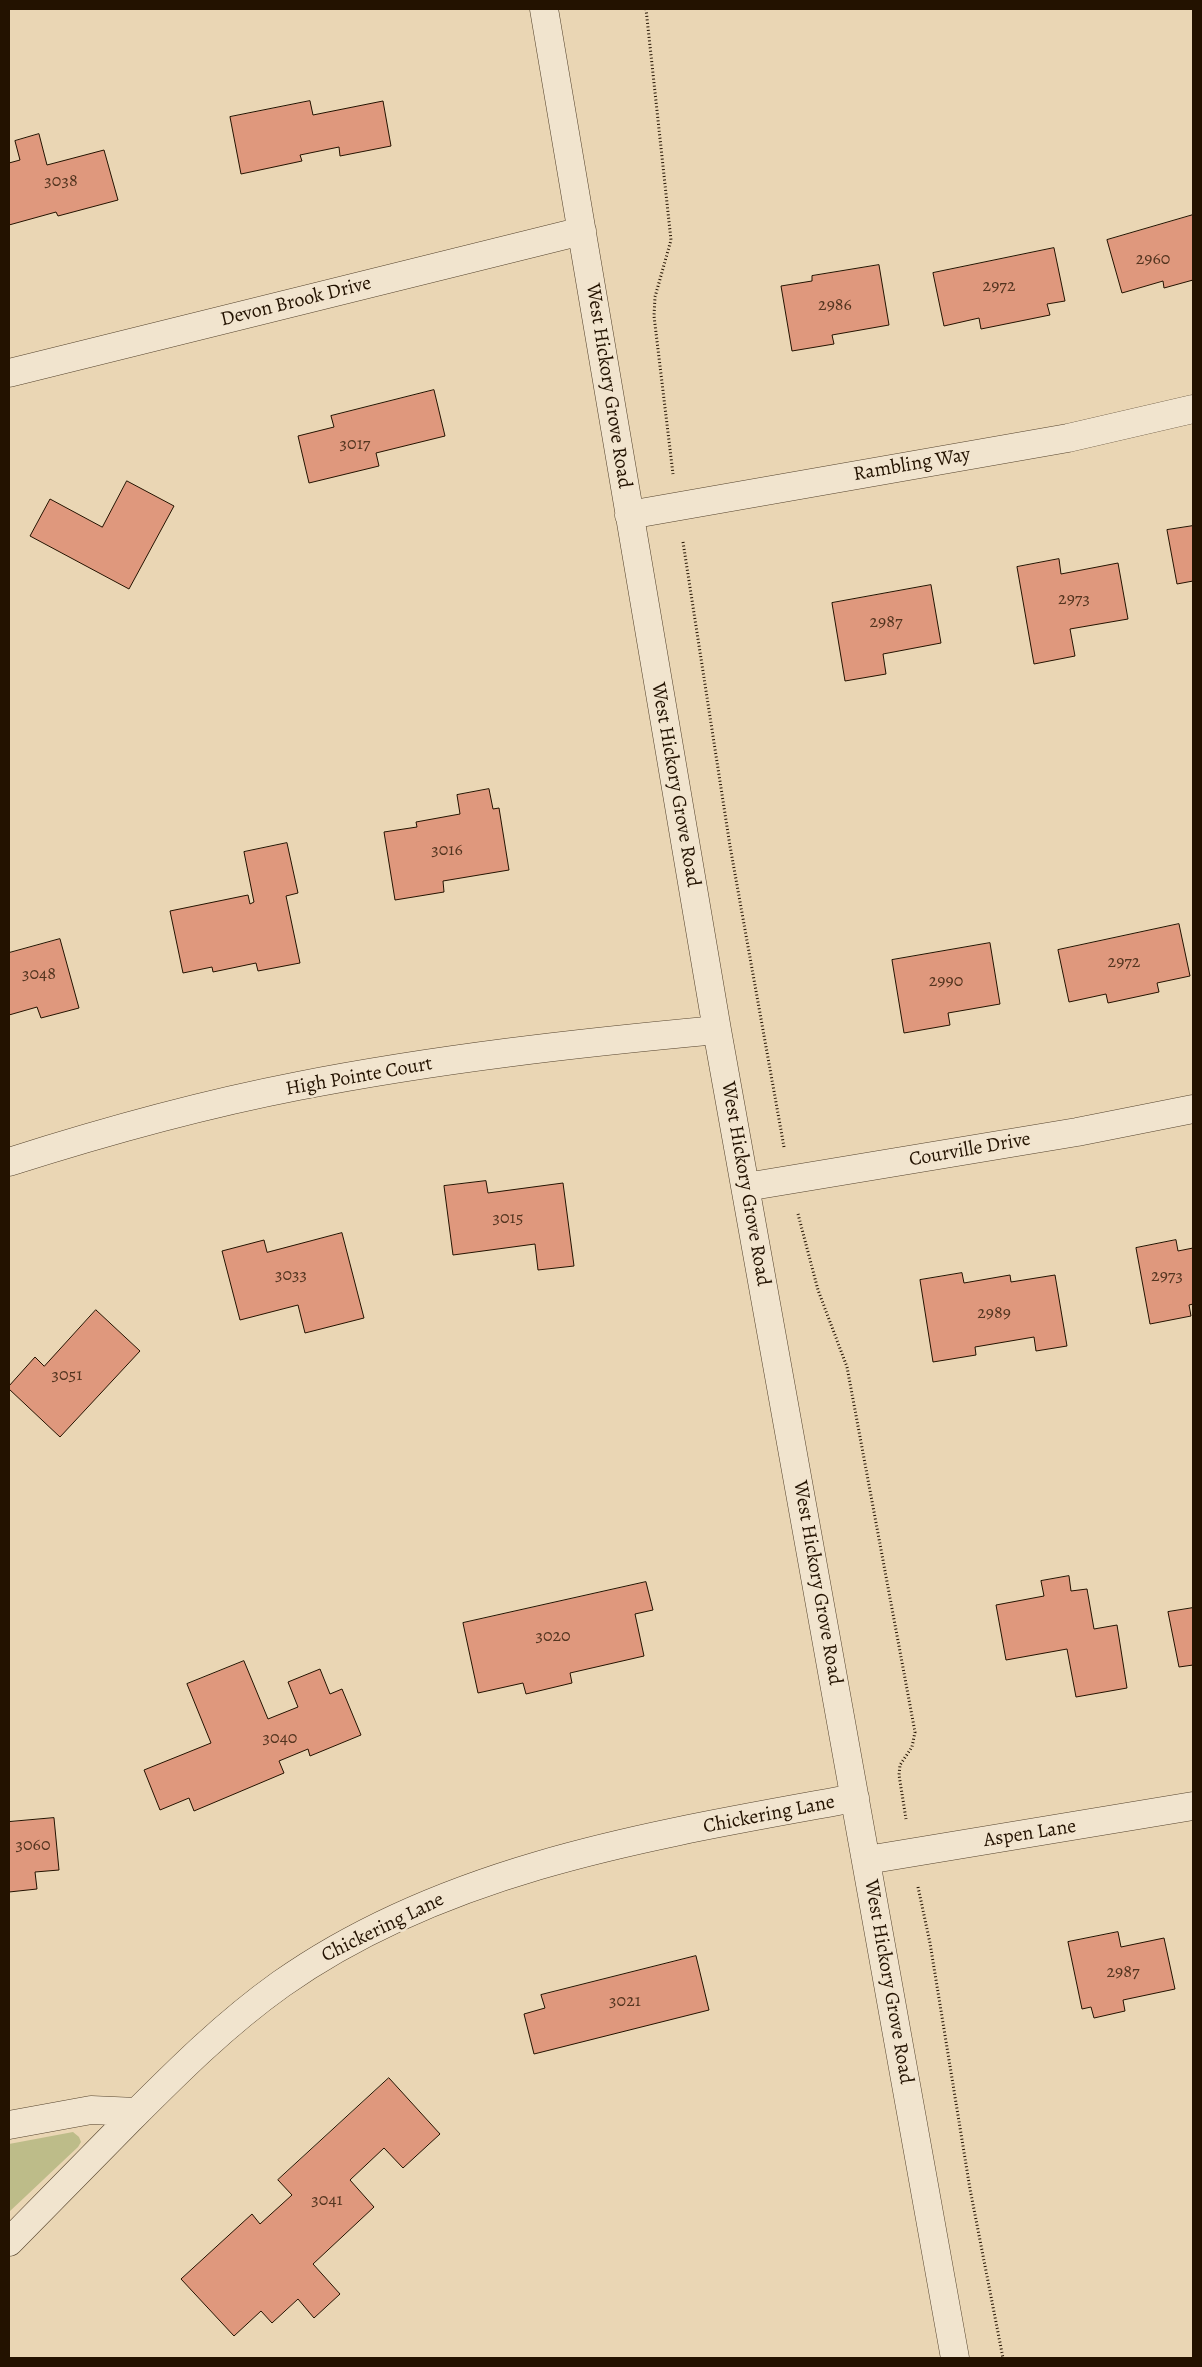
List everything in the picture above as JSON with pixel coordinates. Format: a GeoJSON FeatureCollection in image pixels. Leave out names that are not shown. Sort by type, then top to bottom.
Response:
{"type":"FeatureCollection","features":[{"type":"Feature","properties":{"kind":"street","name":"West Hickory Grove Road"},"geometry":{"type":"LineString","coordinates":[[544,9],[717,1030],[955,2358]]}},
{"type":"Feature","properties":{"kind":"street","name":"Devon Brook Drive"},"geometry":{"type":"LineString","coordinates":[[9,373],[582,231]]}},
{"type":"Feature","properties":{"kind":"street","name":"Rambling Way"},"geometry":{"type":"LineString","coordinates":[[629,515],[1068,438],[1193,409]]}},
{"type":"Feature","properties":{"kind":"street","name":"High Pointe Court"},"geometry":{"type":"LineString","coordinates":[[9,1162],[160,1117],[296,1086],[391,1069],[609,1040],[717,1030]]}},
{"type":"Feature","properties":{"kind":"street","name":"Courville Drive"},"geometry":{"type":"LineString","coordinates":[[746,1187],[1077,1132],[1193,1109]]}},
{"type":"Feature","properties":{"kind":"street","name":"Chickering Lane"},"geometry":{"type":"LineString","coordinates":[[9,2242],[207,2042],[243,2012],[315,1962],[354,1938],[460,1890],[550,1863],[722,1822],[855,1798]]}},
{"type":"Feature","properties":{"kind":"street","name":"Aspen Lane"},"geometry":{"type":"LineString","coordinates":[[867,1860],[1193,1806]]}},
{"type":"Feature","properties":{"kind":"street"},"geometry":{"type":"LineString","coordinates":[[9,2125],[91,2110],[137,2112]]}},
{"type":"Feature","properties":{"kind":"path"},"geometry":{"type":"LineString","coordinates":[[646,9],[671,240],[655,297],[654,316],[672,466]]}},
{"type":"Feature","properties":{"kind":"path"},"geometry":{"type":"LineString","coordinates":[[683,546],[730,846],[781,1134]]}},
{"type":"Feature","properties":{"kind":"path"},"geometry":{"type":"LineString","coordinates":[[800,1222],[818,1290],[847,1367],[915,1732],[912,1747],[900,1765],[898,1775],[904,1807]]}},
{"type":"Feature","properties":{"kind":"path"},"geometry":{"type":"LineString","coordinates":[[922,1905],[930,1943],[970,2189],[1003,2358]]}},
{"type":"Feature","properties":{"kind":"shaded area"},"geometry":{"type":"Polygon","coordinates":[[[73,2132],[79,2137],[81,2142],[78,2147],[9,2212],[9,2144],[73,2132]]]}},
{"type":"Feature","properties":{"kind":"building"},"geometry":{"type":"Polygon","coordinates":[[[310,101],[313,115],[383,101],[391,146],[340,156],[339,147],[300,155],[302,161],[241,174],[230,117],[310,101]]]}},
{"type":"Feature","properties":{"kind":"building"},"geometry":{"type":"Polygon","coordinates":[[[39,134],[47,165],[104,150],[118,200],[58,216],[56,212],[9,225],[9,163],[20,160],[15,141],[39,134]]]}},
{"type":"Feature","properties":{"kind":"building"},"geometry":{"type":"Polygon","coordinates":[[[1193,215],[1193,280],[1164,288],[1163,281],[1122,293],[1107,240],[1193,215]]]}},
{"type":"Feature","properties":{"kind":"building"},"geometry":{"type":"Polygon","coordinates":[[[1054,248],[1065,301],[1047,304],[1050,315],[981,329],[979,318],[944,326],[933,273],[1054,248]]]}},
{"type":"Feature","properties":{"kind":"building"},"geometry":{"type":"Polygon","coordinates":[[[879,265],[889,325],[832,335],[834,344],[792,351],[781,286],[812,281],[812,276],[879,265]]]}},
{"type":"Feature","properties":{"kind":"building"},"geometry":{"type":"Polygon","coordinates":[[[434,390],[445,436],[376,453],[379,466],[309,483],[298,436],[334,427],[331,416],[434,390]]]}},
{"type":"Feature","properties":{"kind":"building"},"geometry":{"type":"Polygon","coordinates":[[[127,481],[174,506],[129,589],[30,536],[50,499],[102,527],[127,481]]]}},
{"type":"Feature","properties":{"kind":"building"},"geometry":{"type":"Polygon","coordinates":[[[1193,526],[1193,581],[1177,584],[1167,530],[1193,526]]]}},
{"type":"Feature","properties":{"kind":"building"},"geometry":{"type":"Polygon","coordinates":[[[1059,559],[1061,574],[1118,563],[1128,619],[1070,629],[1075,656],[1034,664],[1017,567],[1059,559]]]}},
{"type":"Feature","properties":{"kind":"building"},"geometry":{"type":"Polygon","coordinates":[[[931,585],[941,643],[883,654],[886,674],[845,681],[832,603],[931,585]]]}},
{"type":"Feature","properties":{"kind":"building"},"geometry":{"type":"Polygon","coordinates":[[[489,789],[493,809],[499,808],[509,870],[443,881],[444,892],[395,900],[384,832],[417,827],[416,822],[460,814],[457,795],[489,789]]]}},
{"type":"Feature","properties":{"kind":"building"},"geometry":{"type":"Polygon","coordinates":[[[287,843],[298,893],[286,896],[300,963],[258,971],[256,963],[213,972],[212,967],[183,973],[170,911],[248,895],[250,904],[254,902],[244,852],[287,843]]]}},
{"type":"Feature","properties":{"kind":"building"},"geometry":{"type":"Polygon","coordinates":[[[1179,924],[1190,976],[1157,983],[1159,992],[1108,1003],[1106,994],[1069,1002],[1058,950],[1179,924]]]}},
{"type":"Feature","properties":{"kind":"building"},"geometry":{"type":"Polygon","coordinates":[[[60,939],[79,1008],[41,1018],[37,1007],[9,1015],[9,953],[60,939]]]}},
{"type":"Feature","properties":{"kind":"building"},"geometry":{"type":"Polygon","coordinates":[[[990,943],[1000,1004],[948,1013],[950,1025],[904,1033],[892,960],[990,943]]]}},
{"type":"Feature","properties":{"kind":"building"},"geometry":{"type":"Polygon","coordinates":[[[486,1181],[488,1193],[563,1183],[574,1266],[538,1270],[535,1244],[453,1255],[444,1186],[486,1181]]]}},
{"type":"Feature","properties":{"kind":"building"},"geometry":{"type":"Polygon","coordinates":[[[342,1233],[364,1318],[305,1333],[298,1305],[240,1320],[222,1251],[264,1240],[267,1252],[342,1233]]]}},
{"type":"Feature","properties":{"kind":"building"},"geometry":{"type":"Polygon","coordinates":[[[1176,1240],[1178,1251],[1193,1248],[1193,1304],[1189,1305],[1191,1316],[1150,1324],[1136,1248],[1176,1240]]]}},
{"type":"Feature","properties":{"kind":"building"},"geometry":{"type":"Polygon","coordinates":[[[962,1273],[964,1283],[1010,1275],[1011,1282],[1055,1275],[1067,1346],[1036,1351],[1034,1337],[975,1347],[976,1355],[933,1362],[920,1280],[962,1273]]]}},
{"type":"Feature","properties":{"kind":"building"},"geometry":{"type":"Polygon","coordinates":[[[96,1310],[140,1351],[60,1437],[9,1389],[9,1386],[35,1357],[44,1366],[96,1310]]]}},
{"type":"Feature","properties":{"kind":"building"},"geometry":{"type":"Polygon","coordinates":[[[1069,1576],[1071,1591],[1087,1589],[1094,1629],[1117,1625],[1127,1688],[1076,1697],[1067,1649],[1006,1660],[996,1605],[1044,1596],[1041,1581],[1069,1576]]]}},
{"type":"Feature","properties":{"kind":"building"},"geometry":{"type":"Polygon","coordinates":[[[646,1582],[653,1610],[635,1614],[644,1656],[570,1673],[572,1683],[526,1694],[523,1683],[478,1693],[463,1623],[646,1582]]]}},
{"type":"Feature","properties":{"kind":"building"},"geometry":{"type":"Polygon","coordinates":[[[1193,1608],[1193,1665],[1179,1667],[1168,1612],[1193,1608]]]}},
{"type":"Feature","properties":{"kind":"building"},"geometry":{"type":"Polygon","coordinates":[[[244,1661],[268,1719],[298,1707],[288,1682],[320,1669],[330,1694],[342,1689],[361,1735],[310,1756],[308,1749],[279,1761],[284,1773],[194,1811],[189,1798],[160,1810],[144,1770],[211,1743],[187,1684],[244,1661]]]}},
{"type":"Feature","properties":{"kind":"building"},"geometry":{"type":"Polygon","coordinates":[[[54,1818],[59,1870],[35,1872],[37,1889],[9,1892],[9,1822],[54,1818]]]}},
{"type":"Feature","properties":{"kind":"building"},"geometry":{"type":"Polygon","coordinates":[[[1118,1932],[1121,1947],[1164,1938],[1175,1989],[1123,2000],[1125,2011],[1094,2018],[1091,2007],[1082,2009],[1068,1942],[1118,1932]]]}},
{"type":"Feature","properties":{"kind":"building"},"geometry":{"type":"Polygon","coordinates":[[[696,1956],[709,2010],[534,2054],[524,2014],[545,2008],[541,1995],[696,1956]]]}},
{"type":"Feature","properties":{"kind":"building"},"geometry":{"type":"Polygon","coordinates":[[[389,2078],[440,2134],[403,2168],[384,2148],[350,2180],[374,2207],[313,2264],[340,2294],[314,2318],[298,2299],[272,2323],[261,2311],[234,2336],[181,2279],[252,2214],[260,2224],[292,2195],[278,2180],[389,2078]]]}}]}
